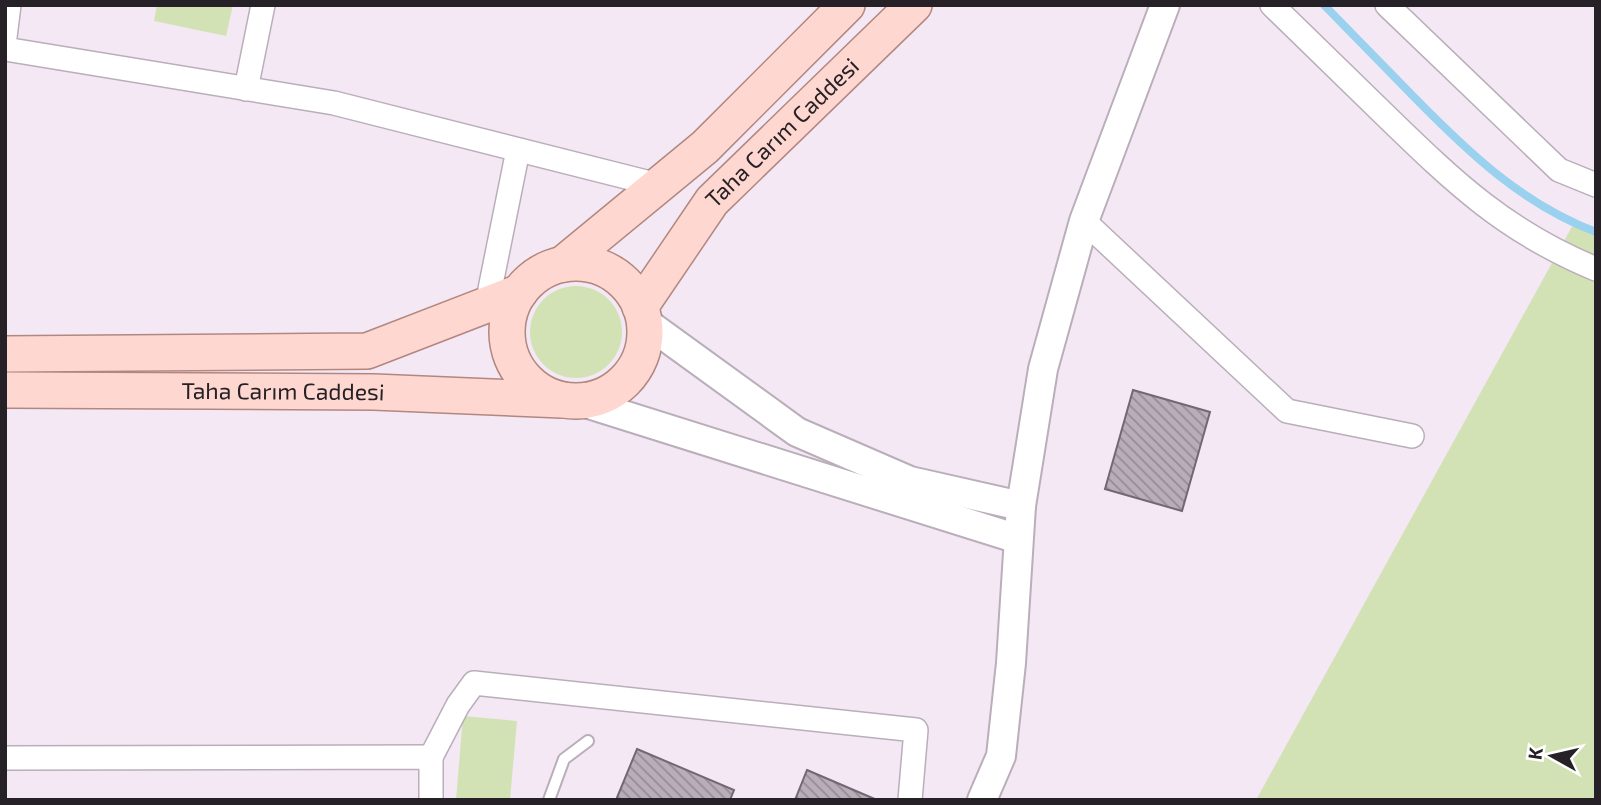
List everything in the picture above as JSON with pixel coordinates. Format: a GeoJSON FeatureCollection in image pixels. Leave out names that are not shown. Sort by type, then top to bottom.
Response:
{"type":"FeatureCollection","features":[{"type":"Feature","properties":{"kind":"main road","name":"Taha Carım Caddesi"},"geometry":{"type":"LineString","coordinates":[[563,264],[705,147],[847,5]]}},
{"type":"Feature","properties":{"kind":"main road","name":"Taha Carım Caddesi"},"geometry":{"type":"LineString","coordinates":[[642,314],[712,201],[914,5]]}},
{"type":"Feature","properties":{"kind":"main road"},"geometry":{"type":"LineString","coordinates":[[583,263],[604,268],[621,279],[635,295],[642,314],[645,332],[643,349],[636,366],[626,380],[613,391],[597,398],[571,401],[544,393],[528,382],[516,366],[509,348],[507,329],[510,310],[520,292],[531,279],[563,264],[583,263]]}},
{"type":"Feature","properties":{"kind":"main road","name":"Taha Carım Caddesi"},"geometry":{"type":"LineString","coordinates":[[5,354],[168,355],[368,351],[520,292]]}},
{"type":"Feature","properties":{"kind":"main road","name":"Taha Carım Caddesi"},"geometry":{"type":"LineString","coordinates":[[5,390],[374,392],[571,401]]}},
{"type":"Feature","properties":{"kind":"street"},"geometry":{"type":"LineString","coordinates":[[5,37],[9,5]]}},
{"type":"Feature","properties":{"kind":"street"},"geometry":{"type":"LineString","coordinates":[[246,89],[263,5]]}},
{"type":"Feature","properties":{"kind":"street"},"geometry":{"type":"LineString","coordinates":[[982,800],[1001,756],[1021,506],[1043,369],[1084,220],[1165,5]]}},
{"type":"Feature","properties":{"kind":"street"},"geometry":{"type":"LineString","coordinates":[[1272,5],[1444,172],[1483,205],[1534,239],[1596,269]]}},
{"type":"Feature","properties":{"kind":"street"},"geometry":{"type":"LineString","coordinates":[[1387,5],[1559,170],[1596,185]]}},
{"type":"Feature","properties":{"kind":"street"},"geometry":{"type":"LineString","coordinates":[[5,49],[334,103],[659,185]]}},
{"type":"Feature","properties":{"kind":"street"},"geometry":{"type":"LineString","coordinates":[[487,304],[517,150]]}},
{"type":"Feature","properties":{"kind":"street"},"geometry":{"type":"LineString","coordinates":[[1084,220],[1287,411],[1412,436]]}},
{"type":"Feature","properties":{"kind":"street"},"geometry":{"type":"LineString","coordinates":[[642,314],[797,432],[910,481],[1021,506]]}},
{"type":"Feature","properties":{"kind":"street"},"geometry":{"type":"LineString","coordinates":[[571,401],[1018,539]]}},
{"type":"Feature","properties":{"kind":"street"},"geometry":{"type":"LineString","coordinates":[[431,800],[431,757],[458,705],[474,683],[916,730],[909,800]]}},
{"type":"Feature","properties":{"kind":"street"},"geometry":{"type":"LineString","coordinates":[[5,758],[431,757]]}},
{"type":"Feature","properties":{"kind":"lane"},"geometry":{"type":"LineString","coordinates":[[549,800],[564,759],[588,741]]}},
{"type":"Feature","properties":{"kind":"green space"},"geometry":{"type":"Polygon","coordinates":[[[157,5],[233,5],[226,36],[154,21],[157,5]]]}},
{"type":"Feature","properties":{"kind":"green space"},"geometry":{"type":"Polygon","coordinates":[[[1574,223],[1596,228],[1596,800],[1256,800],[1574,223]]]}},
{"type":"Feature","properties":{"kind":"green space"},"geometry":{"type":"Polygon","coordinates":[[[576,286],[594,289],[609,299],[619,314],[622,332],[619,350],[609,365],[594,375],[576,378],[558,375],[543,365],[533,350],[530,332],[533,314],[543,299],[558,289],[576,286]]]}},
{"type":"Feature","properties":{"kind":"green space"},"geometry":{"type":"Polygon","coordinates":[[[463,716],[517,721],[510,800],[456,800],[463,716]]]}},
{"type":"Feature","properties":{"kind":"building"},"geometry":{"type":"Polygon","coordinates":[[[1133,390],[1210,412],[1182,511],[1105,489],[1133,390]]]}},
{"type":"Feature","properties":{"kind":"building"},"geometry":{"type":"Polygon","coordinates":[[[637,749],[734,790],[730,800],[616,800],[637,749]]]}},
{"type":"Feature","properties":{"kind":"building"},"geometry":{"type":"Polygon","coordinates":[[[807,770],[877,800],[795,800],[807,770]]]}},
{"type":"Feature","properties":{"kind":"waterway"},"geometry":{"type":"LineString","coordinates":[[1324,5],[1476,157],[1544,207],[1596,232]]}}]}
